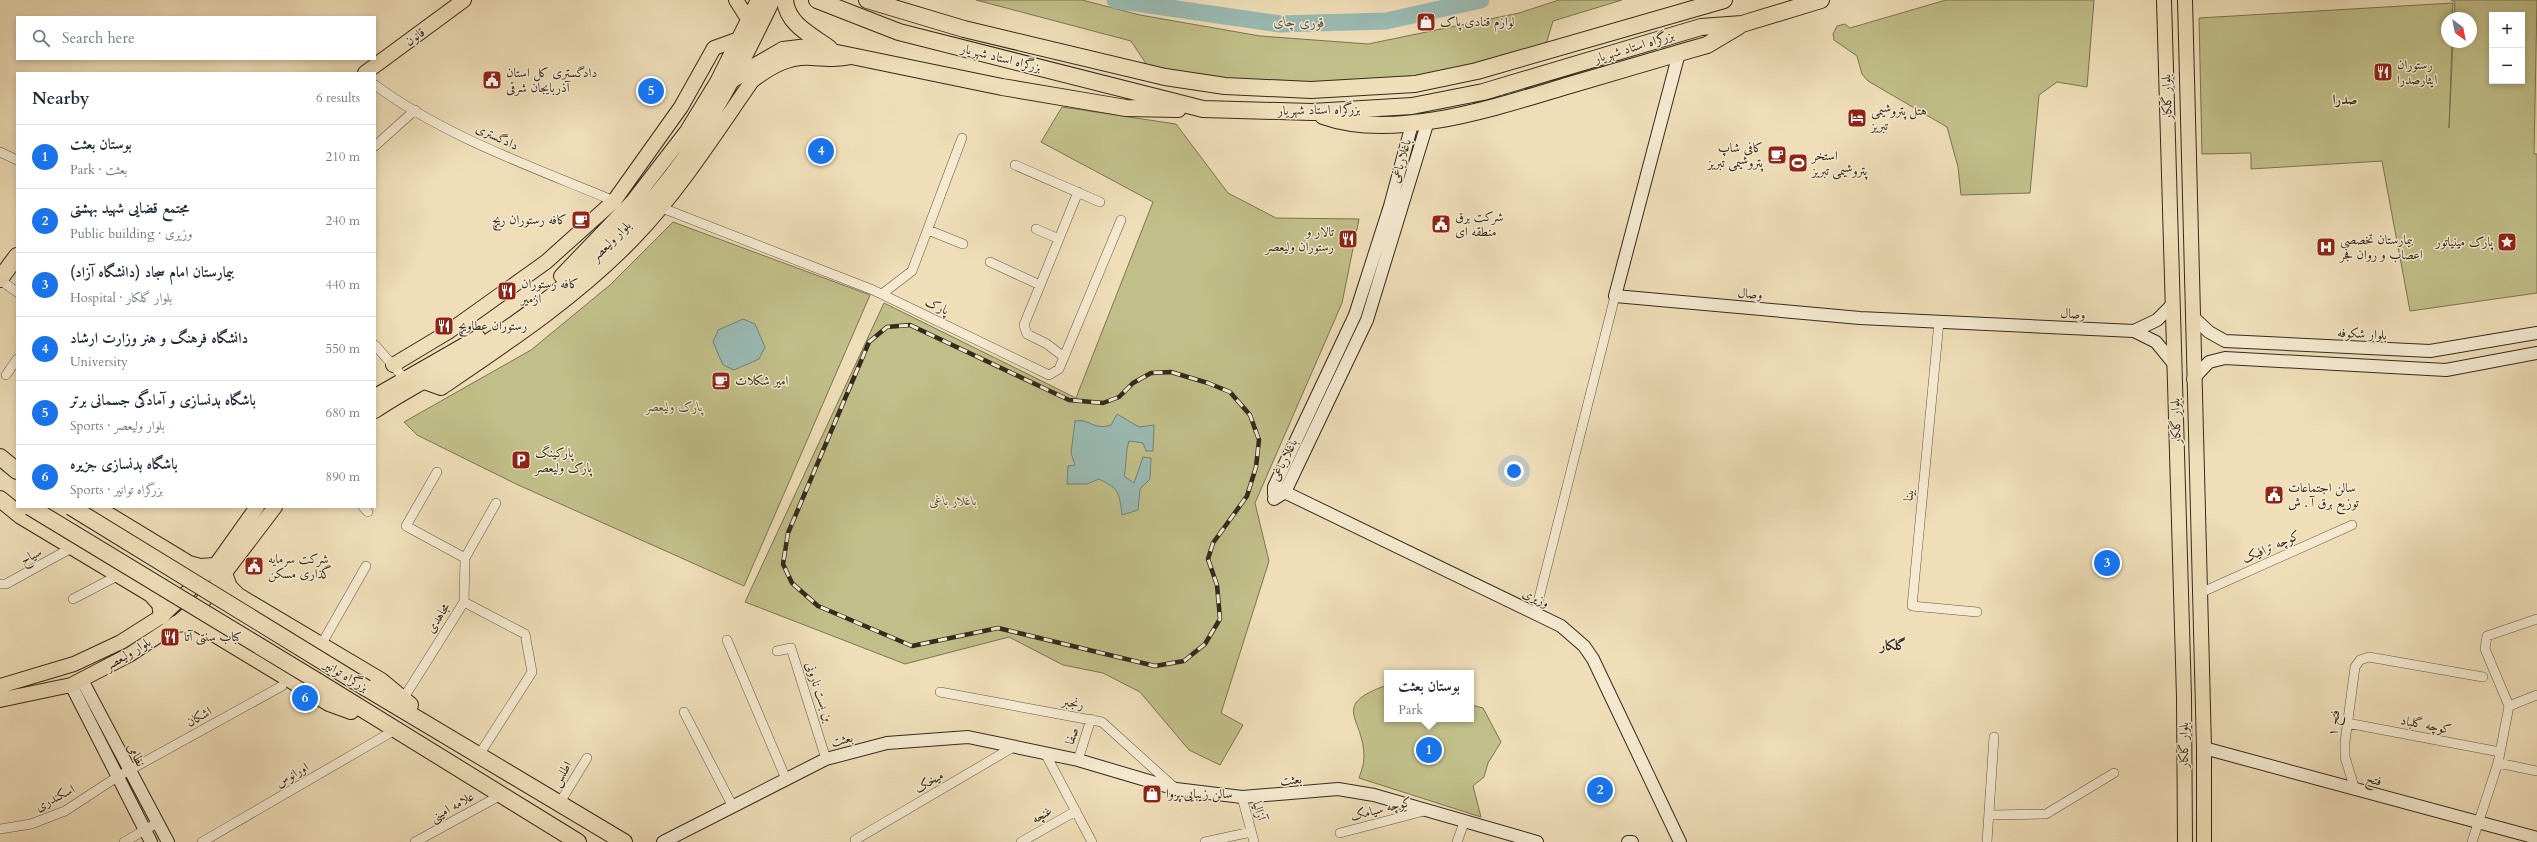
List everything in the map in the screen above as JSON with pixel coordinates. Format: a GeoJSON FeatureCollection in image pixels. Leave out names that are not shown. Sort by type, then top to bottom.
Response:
{"type":"FeatureCollection","features":[{"type":"Feature","properties":{"kind":"highway"},"geometry":{"type":"LineString","coordinates":[[785,0],[786,9],[793,21],[833,51]]}},
{"type":"Feature","properties":{"kind":"highway","name":"بزرگراه استاد شهریار"},"geometry":{"type":"LineString","coordinates":[[817,0],[899,32],[1203,109],[1312,112],[1412,106],[1483,92],[1701,27],[1742,24],[1821,0]]}},
{"type":"Feature","properties":{"kind":"highway","name":"بزرگراه استاد شهریار"},"geometry":{"type":"LineString","coordinates":[[867,0],[964,29],[1165,77],[1225,86],[1311,90],[1415,84],[1477,71],[1724,0]]}},
{"type":"Feature","properties":{"kind":"highway"},"geometry":{"type":"LineString","coordinates":[[1312,112],[1332,119],[1359,124],[1412,124],[1487,110],[1707,45],[1742,24]]}},
{"type":"Feature","properties":{"kind":"highway"},"geometry":{"type":"LineString","coordinates":[[733,79],[783,50],[808,47],[1002,87],[1126,108],[1203,109]]}},
{"type":"Feature","properties":{"kind":"highway"},"geometry":{"type":"LineString","coordinates":[[0,280],[16,256]]}},
{"type":"Feature","properties":{"kind":"highway"},"geometry":{"type":"LineString","coordinates":[[7,461],[16,470]]}},
{"type":"Feature","properties":{"kind":"highway"},"geometry":{"type":"LineString","coordinates":[[0,486],[16,498]]}},
{"type":"Feature","properties":{"kind":"highway"},"geometry":{"type":"LineString","coordinates":[[0,499],[21,516],[151,594],[160,604],[162,616]]}},
{"type":"Feature","properties":{"kind":"highway","name":"بزرگراه توانیر"},"geometry":{"type":"LineString","coordinates":[[32,508],[578,842]]}},
{"type":"Feature","properties":{"kind":"highway","name":"بزرگراه توانیر"},"geometry":{"type":"LineString","coordinates":[[73,508],[366,688],[428,723],[559,804],[624,842]]}},
{"type":"Feature","properties":{"kind":"highway"},"geometry":{"type":"LineString","coordinates":[[97,508],[175,556],[200,567],[220,571],[229,587],[238,596],[381,681],[403,699],[428,723]]}},
{"type":"Feature","properties":{"kind":"highway"},"geometry":{"type":"LineString","coordinates":[[151,594],[162,589],[171,580],[176,568],[175,556]]}},
{"type":"Feature","properties":{"kind":"highway"},"geometry":{"type":"LineString","coordinates":[[214,632],[213,620],[218,609],[226,600],[238,596]]}},
{"type":"Feature","properties":{"kind":"highway"},"geometry":{"type":"LineString","coordinates":[[176,624],[195,622],[214,632],[329,703],[392,729]]}},
{"type":"Feature","properties":{"kind":"main road","name":"قانون"},"geometry":{"type":"LineString","coordinates":[[366,72],[464,0]]}},
{"type":"Feature","properties":{"kind":"main road"},"geometry":{"type":"LineString","coordinates":[[736,0],[748,19]]}},
{"type":"Feature","properties":{"kind":"main road","name":"بلوار ولیعصر"},"geometry":{"type":"LineString","coordinates":[[376,395],[404,378],[467,345],[566,272],[597,241],[633,201],[687,131],[717,82],[758,0]]}},
{"type":"Feature","properties":{"kind":"main road","name":"بلوار ولیعصر"},"geometry":{"type":"LineString","coordinates":[[376,410],[473,352],[571,280],[655,205],[733,79],[773,0]]}},
{"type":"Feature","properties":{"kind":"main road","name":"بلوار گلکار"},"geometry":{"type":"LineString","coordinates":[[2164,0],[2184,697],[2185,842]]}},
{"type":"Feature","properties":{"kind":"main road","name":"بلوار گلکار"},"geometry":{"type":"LineString","coordinates":[[2185,0],[2193,317],[2193,379],[2204,748],[2204,842]]}},
{"type":"Feature","properties":{"kind":"main road"},"geometry":{"type":"LineString","coordinates":[[393,366],[448,332],[546,262],[614,201],[681,107],[714,48],[738,39]]}},
{"type":"Feature","properties":{"kind":"main road"},"geometry":{"type":"LineString","coordinates":[[1615,296],[1679,53]]}},
{"type":"Feature","properties":{"kind":"main road"},"geometry":{"type":"LineString","coordinates":[[655,205],[752,81],[766,70],[795,58],[810,57],[836,61],[857,56]]}},
{"type":"Feature","properties":{"kind":"main road","name":"باغلارباغی"},"geometry":{"type":"LineString","coordinates":[[1280,489],[1367,320],[1428,120]]}},
{"type":"Feature","properties":{"kind":"main road","name":"باغلارباغی"},"geometry":{"type":"LineString","coordinates":[[1280,489],[1356,316],[1390,206],[1412,124]]}},
{"type":"Feature","properties":{"kind":"main road"},"geometry":{"type":"LineString","coordinates":[[0,262],[16,255]]}},
{"type":"Feature","properties":{"kind":"main road","name":"وصال"},"geometry":{"type":"LineString","coordinates":[[1615,296],[1860,318],[2134,330]]}},
{"type":"Feature","properties":{"kind":"main road"},"geometry":{"type":"LineString","coordinates":[[2134,330],[2157,320],[2173,304]]}},
{"type":"Feature","properties":{"kind":"main road"},"geometry":{"type":"LineString","coordinates":[[1356,316],[1367,320]]}},
{"type":"Feature","properties":{"kind":"main road","name":"بلوار شکوفه"},"geometry":{"type":"LineString","coordinates":[[2193,317],[2210,332],[2225,340],[2430,351],[2537,333]]}},
{"type":"Feature","properties":{"kind":"main road"},"geometry":{"type":"LineString","coordinates":[[2134,330],[2156,342],[2174,364]]}},
{"type":"Feature","properties":{"kind":"main road"},"geometry":{"type":"LineString","coordinates":[[2225,340],[2219,349],[2225,358]]}},
{"type":"Feature","properties":{"kind":"main road"},"geometry":{"type":"LineString","coordinates":[[2193,379],[2209,362],[2225,358],[2446,370],[2537,353]]}},
{"type":"Feature","properties":{"kind":"main road","name":"وزیری"},"geometry":{"type":"LineString","coordinates":[[1280,489],[1561,626],[1575,636],[1593,659],[1680,842]]}},
{"type":"Feature","properties":{"kind":"main road","name":"بلوار ولیعصر"},"geometry":{"type":"LineString","coordinates":[[0,700],[77,682],[129,655],[176,624],[205,599],[256,508]]}},
{"type":"Feature","properties":{"kind":"main road","name":"بلوار ولیعصر"},"geometry":{"type":"LineString","coordinates":[[0,686],[74,664],[121,642],[162,616],[220,571],[274,508]]}},
{"type":"Feature","properties":{"kind":"main road","name":"نظامی"},"geometry":{"type":"LineString","coordinates":[[77,682],[129,771],[168,842]]}},
{"type":"Feature","properties":{"kind":"main road","name":"نظامی"},"geometry":{"type":"LineString","coordinates":[[77,682],[117,777],[151,842]]}},
{"type":"Feature","properties":{"kind":"main road","name":"بعثت"},"geometry":{"type":"LineString","coordinates":[[663,842],[732,805],[826,758],[887,743],[930,738],[968,737],[1078,760],[1176,789],[1242,797],[1338,789],[1374,795],[1537,842]]}},
{"type":"Feature","properties":{"kind":"main road","name":"فتح"},"geometry":{"type":"LineString","coordinates":[[2204,748],[2537,838]]}},
{"type":"Feature","properties":{"kind":"street","name":"دادگستری"},"geometry":{"type":"LineString","coordinates":[[376,85],[415,110],[484,147],[614,201]]}},
{"type":"Feature","properties":{"kind":"street"},"geometry":{"type":"LineString","coordinates":[[376,145],[415,110]]}},
{"type":"Feature","properties":{"kind":"street"},"geometry":{"type":"LineString","coordinates":[[882,294],[912,270],[962,138]]}},
{"type":"Feature","properties":{"kind":"street"},"geometry":{"type":"LineString","coordinates":[[0,152],[16,160]]}},
{"type":"Feature","properties":{"kind":"street"},"geometry":{"type":"LineString","coordinates":[[1015,165],[1100,202]]}},
{"type":"Feature","properties":{"kind":"street"},"geometry":{"type":"LineString","coordinates":[[1064,358],[1047,344],[1027,334],[1024,325],[1078,192]]}},
{"type":"Feature","properties":{"kind":"street","name":"پارک"},"geometry":{"type":"LineString","coordinates":[[655,205],[882,294],[1049,375],[1059,369],[1121,220]]}},
{"type":"Feature","properties":{"kind":"street"},"geometry":{"type":"LineString","coordinates":[[1036,229],[1059,239]]}},
{"type":"Feature","properties":{"kind":"street"},"geometry":{"type":"LineString","coordinates":[[928,230],[963,244]]}},
{"type":"Feature","properties":{"kind":"street"},"geometry":{"type":"LineString","coordinates":[[990,262],[1040,285]]}},
{"type":"Feature","properties":{"kind":"street"},"geometry":{"type":"LineString","coordinates":[[0,280],[16,291]]}},
{"type":"Feature","properties":{"kind":"street"},"geometry":{"type":"LineString","coordinates":[[1535,614],[1615,296]]}},
{"type":"Feature","properties":{"kind":"street","name":"بینا"},"geometry":{"type":"LineString","coordinates":[[1939,322],[1912,606],[1978,612]]}},
{"type":"Feature","properties":{"kind":"street"},"geometry":{"type":"LineString","coordinates":[[376,346],[404,378]]}},
{"type":"Feature","properties":{"kind":"street"},"geometry":{"type":"LineString","coordinates":[[6,375],[16,360]]}},
{"type":"Feature","properties":{"kind":"street"},"geometry":{"type":"LineString","coordinates":[[437,472],[406,526],[465,558]]}},
{"type":"Feature","properties":{"kind":"street","name":"مجاهدی"},"geometry":{"type":"LineString","coordinates":[[403,699],[464,602],[465,558],[496,503]]}},
{"type":"Feature","properties":{"kind":"street","name":"کوچه ترافیک"},"geometry":{"type":"LineString","coordinates":[[2200,593],[2352,525]]}},
{"type":"Feature","properties":{"kind":"street","name":"سیاح"},"geometry":{"type":"LineString","coordinates":[[0,584],[6,584],[73,548]]}},
{"type":"Feature","properties":{"kind":"street"},"geometry":{"type":"LineString","coordinates":[[321,645],[366,566]]}},
{"type":"Feature","properties":{"kind":"street"},"geometry":{"type":"LineString","coordinates":[[73,599],[119,575]]}},
{"type":"Feature","properties":{"kind":"street"},"geometry":{"type":"LineString","coordinates":[[464,602],[525,634],[532,672],[479,755]]}},
{"type":"Feature","properties":{"kind":"street"},"geometry":{"type":"LineString","coordinates":[[2472,842],[2477,822],[2498,763],[2509,706],[2485,649],[2484,641],[2486,636],[2537,619]]}},
{"type":"Feature","properties":{"kind":"street"},"geometry":{"type":"LineString","coordinates":[[728,640],[786,779]]}},
{"type":"Feature","properties":{"kind":"street","name":"بن بست نارونی"},"geometry":{"type":"LineString","coordinates":[[777,651],[791,648],[826,758]]}},
{"type":"Feature","properties":{"kind":"street","name":"فتح ۱"},"geometry":{"type":"LineString","coordinates":[[2355,790],[2345,757],[2347,723],[2355,667],[2360,660],[2369,657],[2483,677]]}},
{"type":"Feature","properties":{"kind":"street","name":"اشکان"},"geometry":{"type":"LineString","coordinates":[[117,777],[282,686]]}},
{"type":"Feature","properties":{"kind":"street","name":"رنجبر"},"geometry":{"type":"LineString","coordinates":[[940,692],[1102,722],[1176,789]]}},
{"type":"Feature","properties":{"kind":"street"},"geometry":{"type":"LineString","coordinates":[[2509,706],[2537,696]]}},
{"type":"Feature","properties":{"kind":"street"},"geometry":{"type":"LineString","coordinates":[[684,712],[732,805]]}},
{"type":"Feature","properties":{"kind":"street","name":"صفا"},"geometry":{"type":"LineString","coordinates":[[1078,760],[1091,719]]}},
{"type":"Feature","properties":{"kind":"street","name":"کوچه گلباد"},"geometry":{"type":"LineString","coordinates":[[2347,723],[2500,752]]}},
{"type":"Feature","properties":{"kind":"street","name":"اورانوس"},"geometry":{"type":"LineString","coordinates":[[202,842],[392,729]]}},
{"type":"Feature","properties":{"kind":"street"},"geometry":{"type":"LineString","coordinates":[[1987,842],[1994,737]]}},
{"type":"Feature","properties":{"kind":"street","name":"میخک"},"geometry":{"type":"LineString","coordinates":[[855,840],[1015,746]]}},
{"type":"Feature","properties":{"kind":"street"},"geometry":{"type":"LineString","coordinates":[[1045,753],[1092,842]]}},
{"type":"Feature","properties":{"kind":"street","name":"اطلس"},"geometry":{"type":"LineString","coordinates":[[559,804],[587,758]]}},
{"type":"Feature","properties":{"kind":"street"},"geometry":{"type":"LineString","coordinates":[[2498,763],[2537,771]]}},
{"type":"Feature","properties":{"kind":"street"},"geometry":{"type":"LineString","coordinates":[[1989,815],[2046,814],[2114,773]]}},
{"type":"Feature","properties":{"kind":"street","name":"اسکندری"},"geometry":{"type":"LineString","coordinates":[[0,830],[31,824],[65,811],[117,777]]}},
{"type":"Feature","properties":{"kind":"street","name":"علامه امینی"},"geometry":{"type":"LineString","coordinates":[[415,842],[501,795]]}},
{"type":"Feature","properties":{"kind":"street","name":"آزالیا"},"geometry":{"type":"LineString","coordinates":[[1242,797],[1254,842]]}},
{"type":"Feature","properties":{"kind":"street","name":"کوچه سیامک"},"geometry":{"type":"LineString","coordinates":[[1340,833],[1428,810]]}},
{"type":"Feature","properties":{"kind":"street","name":"غنچه"},"geometry":{"type":"LineString","coordinates":[[1021,842],[1076,811]]}},
{"type":"Feature","properties":{"kind":"street"},"geometry":{"type":"LineString","coordinates":[[1457,842],[1465,820]]}},
{"type":"Feature","properties":{"kind":"street"},"geometry":{"type":"LineString","coordinates":[[124,842],[157,823]]}},
{"type":"Feature","properties":{"kind":"street","name":"آزالیا"},"geometry":{"type":"LineString","coordinates":[[1204,842],[1251,832]]}},
{"type":"Feature","properties":{"kind":"green space"},"geometry":{"type":"Polygon","coordinates":[[[976,0],[1082,0],[1140,15],[1260,36],[1368,44],[1519,13],[1559,0],[1622,0],[1553,21],[1546,44],[1421,78],[1315,86],[1231,81],[1149,68],[1131,41],[976,0]]]}},
{"type":"Feature","properties":{"kind":"green space"},"geometry":{"type":"Polygon","coordinates":[[[1946,0],[2094,0],[2087,87],[2057,82],[2039,95],[2030,193],[1961,195],[1958,167],[1947,127],[1868,81],[1862,74],[1857,56],[1834,40],[1833,34],[1837,26],[1845,24],[1850,28],[1946,0]]]}},
{"type":"Feature","properties":{"kind":"green space"},"geometry":{"type":"Polygon","coordinates":[[[2451,0],[2537,0],[2534,154],[2537,154],[2537,293],[2410,311],[2382,161],[2251,169],[2251,153],[2202,154],[2199,18],[2453,3],[2452,12],[2441,12],[2441,48],[2452,48],[2449,128],[2453,48],[2477,48],[2477,12],[2454,12],[2455,2],[2451,0]]]}},
{"type":"Feature","properties":{"kind":"green space","name":"باغلار باغی"},"geometry":{"type":"Polygon","coordinates":[[[1062,107],[1176,124],[1228,193],[1276,218],[1359,219],[1342,303],[1255,503],[1269,561],[1221,713],[1243,725],[1220,765],[1189,750],[1140,692],[1103,673],[1063,665],[1009,637],[905,664],[745,602],[884,303],[1076,398],[1153,202],[1041,142],[1062,107]]]}},
{"type":"Feature","properties":{"kind":"green space","name":"پارک ولیعصر"},"geometry":{"type":"Polygon","coordinates":[[[673,222],[870,295],[744,586],[516,484],[417,435],[404,422],[531,350],[610,285],[673,222]]]}},
{"type":"Feature","properties":{"kind":"green space"},"geometry":{"type":"Polygon","coordinates":[[[1384,686],[1384,722],[1474,722],[1474,706],[1483,708],[1501,742],[1488,763],[1484,777],[1473,786],[1481,817],[1359,778],[1364,757],[1363,743],[1354,714],[1354,706],[1359,699],[1369,692],[1384,686]]]}},
{"type":"Feature","properties":{"kind":"water"},"geometry":{"type":"Polygon","coordinates":[[[743,319],[755,324],[765,347],[759,359],[734,370],[723,365],[713,342],[718,330],[743,319]]]}},
{"type":"Feature","properties":{"kind":"water"},"geometry":{"type":"Polygon","coordinates":[[[1117,414],[1139,427],[1154,425],[1153,451],[1146,451],[1143,443],[1129,441],[1124,476],[1134,483],[1143,457],[1151,458],[1150,479],[1140,489],[1138,510],[1122,515],[1117,492],[1111,486],[1099,479],[1087,484],[1067,484],[1068,466],[1075,465],[1071,453],[1075,421],[1084,421],[1096,426],[1111,425],[1117,414]]]}},
{"type":"Feature","properties":{"kind":"waterway","name":"قوری چای"},"geometry":{"type":"LineString","coordinates":[[1115,0],[1280,24],[1386,21],[1481,0]]}},
{"type":"Feature","properties":{"kind":"railway"},"geometry":{"type":"LineString","coordinates":[[910,325],[1069,400],[1103,403],[1119,397],[1133,383],[1151,373],[1171,372],[1208,383],[1230,392],[1250,415],[1259,440],[1256,467],[1247,496],[1213,543],[1208,559],[1217,585],[1220,619],[1205,644],[1184,661],[1155,666],[998,628],[912,646],[818,606],[792,583],[783,564],[788,533],[869,342],[887,327],[910,325]]}},
{"type":"Feature","properties":{"kind":"place","name":"لوازم قنادی پاک"},"geometry":{"type":"Point","coordinates":[1426,22]}},
{"type":"Feature","properties":{"kind":"place","name":"رستوران ایثارصدرا"},"geometry":{"type":"Point","coordinates":[2383,72]}},
{"type":"Feature","properties":{"kind":"place","name":"دادگستری کل استان آذربایجان شرقی"},"geometry":{"type":"Point","coordinates":[492,80]}},
{"type":"Feature","properties":{"kind":"place","name":"باشگاه بدنسازی و آمادگی جسمانی برتر"},"geometry":{"type":"Point","coordinates":[651,91]}},
{"type":"Feature","properties":{"kind":"place","name":"هتل پتروشیمی تبریز"},"geometry":{"type":"Point","coordinates":[1857,118]}},
{"type":"Feature","properties":{"kind":"place","name":"دانشگاه فرهنگ و هنر وزارت ارشاد"},"geometry":{"type":"Point","coordinates":[821,151]}},
{"type":"Feature","properties":{"kind":"place","name":"کافی شاپ پتروشیمی تبریز"},"geometry":{"type":"Point","coordinates":[1777,155]}},
{"type":"Feature","properties":{"kind":"place","name":"استخر پتروشیمی تبریز"},"geometry":{"type":"Point","coordinates":[1798,163]}},
{"type":"Feature","properties":{"kind":"place","name":"کافه رستوران ریچ"},"geometry":{"type":"Point","coordinates":[581,220]}},
{"type":"Feature","properties":{"kind":"place","name":"شرکت برق منطقه ای"},"geometry":{"type":"Point","coordinates":[1441,224]}},
{"type":"Feature","properties":{"kind":"place","name":"تالار و رستوران ولیعصر"},"geometry":{"type":"Point","coordinates":[1348,239]}},
{"type":"Feature","properties":{"kind":"place","name":"پارک مینیاتور"},"geometry":{"type":"Point","coordinates":[2507,242]}},
{"type":"Feature","properties":{"kind":"place","name":"بیمارستان تخصصی اعصاب و روان فجر"},"geometry":{"type":"Point","coordinates":[2326,247]}},
{"type":"Feature","properties":{"kind":"place","name":"کافه رستوران ازمیر"},"geometry":{"type":"Point","coordinates":[507,291]}},
{"type":"Feature","properties":{"kind":"place","name":"رستوران عطاویچ"},"geometry":{"type":"Point","coordinates":[444,326]}},
{"type":"Feature","properties":{"kind":"place","name":"امیر شکلات"},"geometry":{"type":"Point","coordinates":[721,381]}},
{"type":"Feature","properties":{"kind":"place","name":"پارکینگ پارک ولیعصر"},"geometry":{"type":"Point","coordinates":[521,460]}},
{"type":"Feature","properties":{"kind":"place","name":"سالن اجتماعات توزیع برق آ . ش"},"geometry":{"type":"Point","coordinates":[2274,495]}},
{"type":"Feature","properties":{"kind":"place","name":"بیمارستان امام سجاد (دانشگاه آزاد)"},"geometry":{"type":"Point","coordinates":[2107,563]}},
{"type":"Feature","properties":{"kind":"place","name":"شرکت سرمایه گذاری مسکن"},"geometry":{"type":"Point","coordinates":[254,566]}},
{"type":"Feature","properties":{"kind":"place","name":"کباب سنتی آتا"},"geometry":{"type":"Point","coordinates":[170,637]}},
{"type":"Feature","properties":{"kind":"place","name":"باشگاه بدنسازی جزیره"},"geometry":{"type":"Point","coordinates":[305,698]}},
{"type":"Feature","properties":{"kind":"place","name":"بوستان بعثت"},"geometry":{"type":"Point","coordinates":[1429,750]}},
{"type":"Feature","properties":{"kind":"place","name":"مجتمع قضایی شهید بهشتی"},"geometry":{"type":"Point","coordinates":[1600,790]}},
{"type":"Feature","properties":{"kind":"place","name":"سالن زيبايى پروا"},"geometry":{"type":"Point","coordinates":[1152,794]}},
{"type":"Feature","properties":{"kind":"district","name":"صدرا"},"geometry":{"type":"Point","coordinates":[2345,99]}},
{"type":"Feature","properties":{"kind":"district","name":"گلکار"},"geometry":{"type":"Point","coordinates":[1893,645]}}]}
